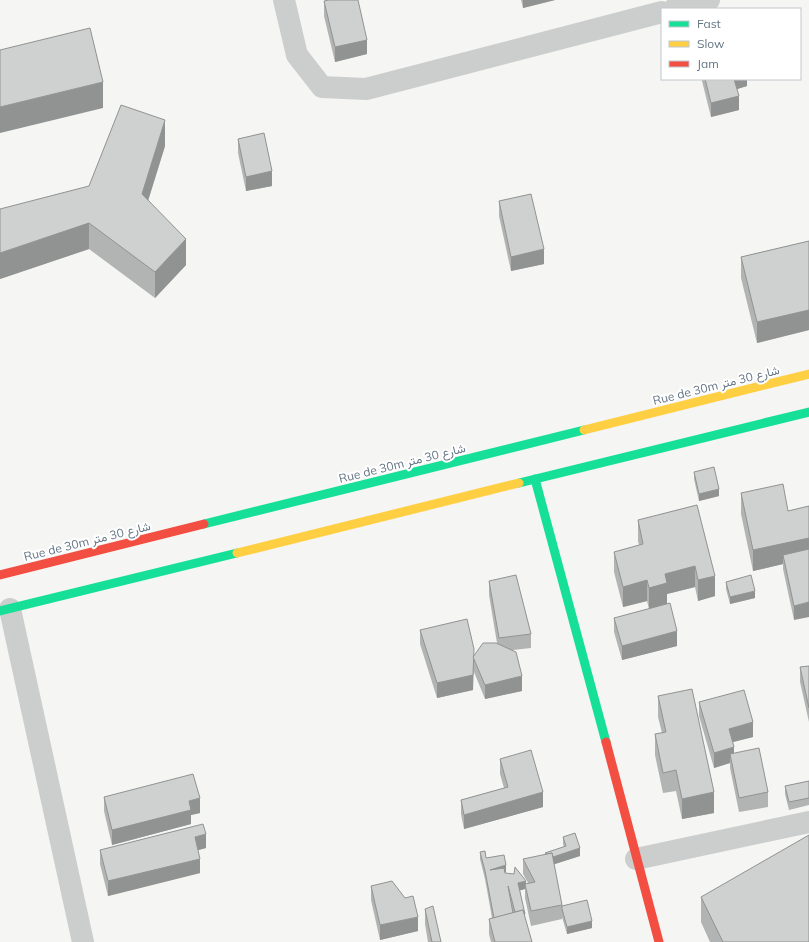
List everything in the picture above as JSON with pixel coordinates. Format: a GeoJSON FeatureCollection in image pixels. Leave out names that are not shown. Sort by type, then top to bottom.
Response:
{"type":"FeatureCollection","features":[{"type":"Feature","properties":{"kind":"street"},"geometry":{"type":"LineString","coordinates":[[284,0],[297,55],[322,87],[366,89],[661,12]]}},
{"type":"Feature","properties":{"kind":"street"},"geometry":{"type":"LineString","coordinates":[[678,8],[709,0]]}},
{"type":"Feature","properties":{"kind":"street","name":"Rue de 30m شارع 30 متر"},"geometry":{"type":"LineString","coordinates":[[0,575],[809,374]]}},
{"type":"Feature","properties":{"kind":"street"},"geometry":{"type":"LineString","coordinates":[[84,942],[5,610],[809,412]]}},
{"type":"Feature","properties":{"kind":"street"},"geometry":{"type":"LineString","coordinates":[[535,479],[659,942]]}},
{"type":"Feature","properties":{"kind":"street"},"geometry":{"type":"LineString","coordinates":[[636,859],[809,822]]}},
{"type":"Feature","properties":{"kind":"building"},"geometry":{"type":"Polygon","coordinates":[[[358,0],[367,40],[335,47],[324,1],[358,0]]]}},
{"type":"Feature","properties":{"kind":"building"},"geometry":{"type":"Polygon","coordinates":[[[90,28],[103,82],[0,107],[0,50],[90,28]]]}},
{"type":"Feature","properties":{"kind":"building"},"geometry":{"type":"Polygon","coordinates":[[[705,80],[734,80],[739,96],[711,103],[705,80]]]}},
{"type":"Feature","properties":{"kind":"building"},"geometry":{"type":"Polygon","coordinates":[[[121,105],[165,120],[142,194],[186,239],[155,272],[89,223],[0,253],[0,209],[89,186],[121,105]]]}},
{"type":"Feature","properties":{"kind":"building"},"geometry":{"type":"Polygon","coordinates":[[[264,133],[272,171],[246,177],[238,139],[264,133]]]}},
{"type":"Feature","properties":{"kind":"building"},"geometry":{"type":"Polygon","coordinates":[[[531,194],[544,249],[511,257],[499,201],[531,194]]]}},
{"type":"Feature","properties":{"kind":"building"},"geometry":{"type":"Polygon","coordinates":[[[809,241],[809,310],[757,322],[741,257],[809,241]]]}},
{"type":"Feature","properties":{"kind":"building"},"geometry":{"type":"Polygon","coordinates":[[[714,467],[719,489],[699,494],[694,472],[714,467]]]}},
{"type":"Feature","properties":{"kind":"building"},"geometry":{"type":"Polygon","coordinates":[[[783,484],[788,511],[809,506],[809,538],[753,550],[741,493],[783,484]]]}},
{"type":"Feature","properties":{"kind":"building"},"geometry":{"type":"Polygon","coordinates":[[[697,505],[715,576],[698,580],[695,566],[665,574],[667,583],[649,588],[647,580],[623,587],[614,552],[643,544],[638,520],[697,505]]]}},
{"type":"Feature","properties":{"kind":"building"},"geometry":{"type":"Polygon","coordinates":[[[809,549],[809,602],[794,606],[783,555],[809,549]]]}},
{"type":"Feature","properties":{"kind":"building"},"geometry":{"type":"Polygon","coordinates":[[[516,575],[531,634],[499,638],[489,581],[516,575]]]}},
{"type":"Feature","properties":{"kind":"building"},"geometry":{"type":"Polygon","coordinates":[[[751,575],[755,591],[730,597],[726,582],[751,575]]]}},
{"type":"Feature","properties":{"kind":"building"},"geometry":{"type":"Polygon","coordinates":[[[670,603],[677,631],[622,646],[614,618],[670,603]]]}},
{"type":"Feature","properties":{"kind":"building"},"geometry":{"type":"Polygon","coordinates":[[[467,619],[474,649],[473,675],[437,683],[420,630],[467,619]]]}},
{"type":"Feature","properties":{"kind":"building"},"geometry":{"type":"Polygon","coordinates":[[[483,643],[496,643],[516,652],[522,676],[485,685],[473,657],[483,643]]]}},
{"type":"Feature","properties":{"kind":"building"},"geometry":{"type":"Polygon","coordinates":[[[809,666],[809,708],[800,667],[809,666]]]}},
{"type":"Feature","properties":{"kind":"building"},"geometry":{"type":"Polygon","coordinates":[[[692,689],[714,792],[682,799],[676,770],[663,773],[655,734],[666,732],[658,696],[692,689]]]}},
{"type":"Feature","properties":{"kind":"building"},"geometry":{"type":"Polygon","coordinates":[[[744,690],[753,722],[729,729],[734,747],[714,753],[699,702],[744,690]]]}},
{"type":"Feature","properties":{"kind":"building"},"geometry":{"type":"Polygon","coordinates":[[[759,748],[768,792],[739,798],[730,754],[759,748]]]}},
{"type":"Feature","properties":{"kind":"building"},"geometry":{"type":"Polygon","coordinates":[[[531,750],[543,792],[464,815],[461,800],[508,787],[500,759],[531,750]]]}},
{"type":"Feature","properties":{"kind":"building"},"geometry":{"type":"Polygon","coordinates":[[[193,774],[200,798],[189,801],[191,810],[112,830],[104,797],[193,774]]]}},
{"type":"Feature","properties":{"kind":"building"},"geometry":{"type":"Polygon","coordinates":[[[809,781],[809,798],[789,802],[785,786],[809,781]]]}},
{"type":"Feature","properties":{"kind":"building"},"geometry":{"type":"Polygon","coordinates":[[[203,824],[206,834],[195,837],[200,859],[108,881],[100,850],[203,824]]]}},
{"type":"Feature","properties":{"kind":"building"},"geometry":{"type":"Polygon","coordinates":[[[575,833],[580,848],[553,857],[552,853],[545,853],[566,846],[563,837],[575,833]]]}},
{"type":"Feature","properties":{"kind":"building"},"geometry":{"type":"Polygon","coordinates":[[[809,835],[809,942],[723,942],[701,897],[809,835]]]}},
{"type":"Feature","properties":{"kind":"building"},"geometry":{"type":"Polygon","coordinates":[[[485,851],[486,858],[504,855],[506,865],[490,870],[504,868],[505,873],[514,874],[515,867],[526,881],[518,883],[525,914],[523,910],[515,912],[508,886],[513,913],[494,918],[480,852],[485,851]]]}},
{"type":"Feature","properties":{"kind":"building"},"geometry":{"type":"Polygon","coordinates":[[[552,853],[562,905],[531,911],[525,884],[535,882],[523,859],[552,853]]]}},
{"type":"Feature","properties":{"kind":"building"},"geometry":{"type":"Polygon","coordinates":[[[392,881],[405,898],[413,896],[418,917],[380,925],[371,886],[392,881]]]}},
{"type":"Feature","properties":{"kind":"building"},"geometry":{"type":"Polygon","coordinates":[[[587,900],[592,921],[567,927],[562,906],[587,900]]]}},
{"type":"Feature","properties":{"kind":"building"},"geometry":{"type":"Polygon","coordinates":[[[433,906],[441,942],[432,942],[425,909],[433,906]]]}},
{"type":"Feature","properties":{"kind":"building"},"geometry":{"type":"Polygon","coordinates":[[[523,910],[532,942],[495,942],[489,919],[523,910]]]}},
{"type":"Feature","properties":{"kind":"traffic: fast"},"geometry":{"type":"LineString","coordinates":[[519,483],[809,412]]}},
{"type":"Feature","properties":{"kind":"traffic: fast"},"geometry":{"type":"LineString","coordinates":[[204,524],[584,430]]}},
{"type":"Feature","properties":{"kind":"traffic: fast"},"geometry":{"type":"LineString","coordinates":[[535,479],[606,742]]}},
{"type":"Feature","properties":{"kind":"traffic: fast"},"geometry":{"type":"LineString","coordinates":[[0,611],[237,553]]}},
{"type":"Feature","properties":{"kind":"traffic: slow"},"geometry":{"type":"LineString","coordinates":[[584,430],[809,374]]}},
{"type":"Feature","properties":{"kind":"traffic: slow"},"geometry":{"type":"LineString","coordinates":[[237,553],[519,483]]}},
{"type":"Feature","properties":{"kind":"traffic: jam"},"geometry":{"type":"LineString","coordinates":[[0,575],[204,524]]}},
{"type":"Feature","properties":{"kind":"traffic: jam"},"geometry":{"type":"LineString","coordinates":[[606,742],[659,942]]}}]}
